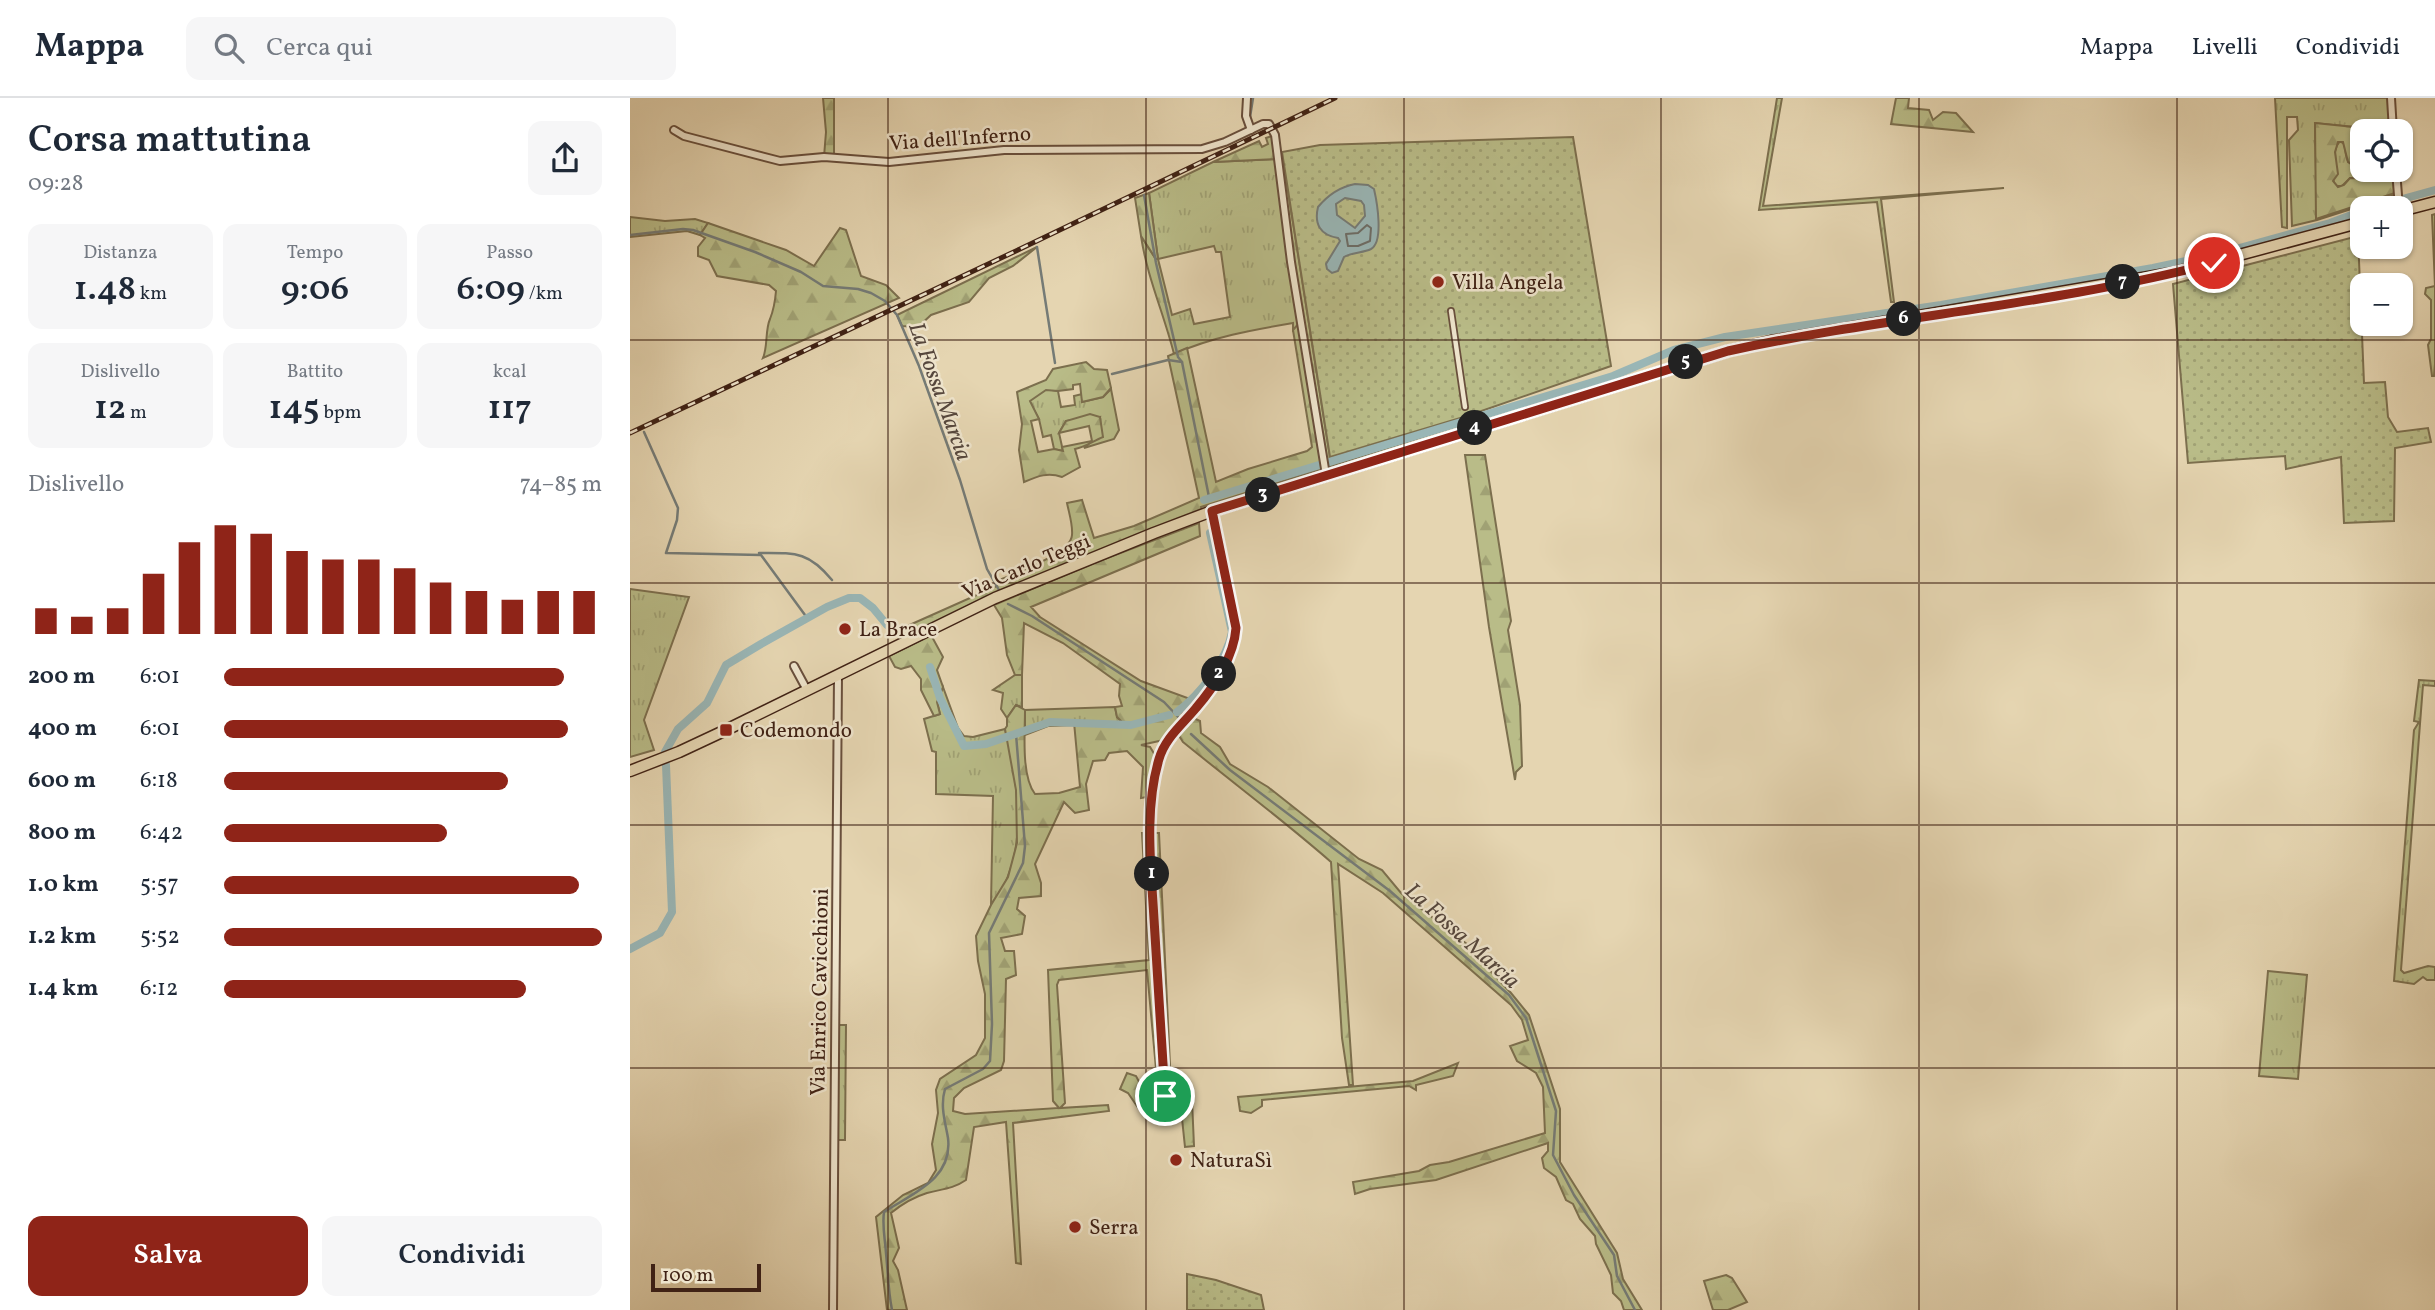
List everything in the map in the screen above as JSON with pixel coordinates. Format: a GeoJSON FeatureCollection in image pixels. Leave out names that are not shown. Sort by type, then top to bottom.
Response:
{"type":"FeatureCollection","features":[{"type":"Feature","properties":{"kind":"main road"},"geometry":{"type":"LineString","coordinates":[[2413,205],[2435,202]]}},
{"type":"Feature","properties":{"kind":"main road","name":"Via Carlo Teggi"},"geometry":{"type":"LineString","coordinates":[[630,771],[691,747],[1006,593],[1212,511],[1326,471],[1728,351],[2172,273],[2350,225]]}},
{"type":"Feature","properties":{"kind":"street"},"geometry":{"type":"LineString","coordinates":[[1247,98],[1246,116],[1251,130],[1267,123],[1274,131],[1291,262],[1326,471]]}},
{"type":"Feature","properties":{"kind":"street"},"geometry":{"type":"LineString","coordinates":[[2390,98],[2392,119]]}},
{"type":"Feature","properties":{"kind":"street","name":"Via dell'Inferno"},"geometry":{"type":"LineString","coordinates":[[674,130],[684,136],[775,160],[824,157],[889,162],[1003,150],[1202,149],[1226,142],[1251,130]]}},
{"type":"Feature","properties":{"kind":"street"},"geometry":{"type":"LineString","coordinates":[[1451,311],[1465,407]]}},
{"type":"Feature","properties":{"kind":"street"},"geometry":{"type":"LineString","coordinates":[[1165,1096],[1150,819],[1158,760],[1164,743],[1213,685],[1232,650],[1235,638],[1236,628],[1212,511]]}},
{"type":"Feature","properties":{"kind":"street"},"geometry":{"type":"LineString","coordinates":[[794,666],[807,690]]}},
{"type":"Feature","properties":{"kind":"street","name":"Via Enrico Cavicchioni"},"geometry":{"type":"LineString","coordinates":[[834,1310],[838,675]]}},
{"type":"Feature","properties":{"kind":"green space"},"geometry":{"type":"Polygon","coordinates":[[[823,98],[834,98],[834,157],[824,157],[826,132],[823,98]]]}},
{"type":"Feature","properties":{"kind":"green space"},"geometry":{"type":"Polygon","coordinates":[[[1777,98],[1782,98],[1763,206],[2004,188],[1881,199],[1894,302],[1891,302],[1877,202],[1759,210],[1777,98]]]}},
{"type":"Feature","properties":{"kind":"green space"},"geometry":{"type":"Polygon","coordinates":[[[1896,98],[1909,98],[1908,108],[1929,110],[1933,120],[1943,112],[1956,113],[1973,132],[1891,124],[1896,98]]]}},
{"type":"Feature","properties":{"kind":"green space"},"geometry":{"type":"Polygon","coordinates":[[[2275,98],[2391,98],[2392,119],[2350,119],[2350,127],[2315,123],[2317,218],[2350,209],[2292,226],[2289,140],[2298,130],[2297,117],[2287,117],[2287,228],[2282,227],[2275,98]]]}},
{"type":"Feature","properties":{"kind":"green space"},"geometry":{"type":"Polygon","coordinates":[[[2315,123],[2350,127],[2350,163],[2343,142],[2338,142],[2335,152],[2338,174],[2333,181],[2338,187],[2350,178],[2350,182],[2397,182],[2398,192],[2386,196],[2350,196],[2350,208],[2316,219],[2315,123]]]}},
{"type":"Feature","properties":{"kind":"green space"},"geometry":{"type":"Polygon","coordinates":[[[1275,135],[1278,159],[1283,159],[1330,457],[1460,418],[1460,425],[1201,507],[1203,515],[913,638],[905,627],[997,586],[995,582],[1062,550],[1072,535],[1067,503],[1082,500],[1094,538],[1134,526],[1199,498],[1168,356],[1187,348],[1216,482],[1312,447],[1293,330],[1301,321],[1277,159],[1213,162],[1259,141],[1262,147],[1268,144],[1266,138],[1275,135]]]}},
{"type":"Feature","properties":{"kind":"green space"},"geometry":{"type":"Polygon","coordinates":[[[1573,137],[1611,366],[1467,416],[1330,457],[1282,152],[1320,145],[1573,137]]]}},
{"type":"Feature","properties":{"kind":"green space"},"geometry":{"type":"Polygon","coordinates":[[[2340,141],[2344,144],[2350,164],[2350,178],[2342,186],[2335,186],[2333,179],[2337,145],[2340,141]]]}},
{"type":"Feature","properties":{"kind":"green space"},"geometry":{"type":"Polygon","coordinates":[[[1278,159],[1301,322],[1293,330],[1293,323],[1247,331],[1174,354],[1147,266],[1141,236],[1158,259],[1149,193],[1213,162],[1278,159]],[[1214,246],[1158,259],[1172,315],[1190,309],[1194,324],[1230,317],[1221,252],[1216,252],[1214,246]]]}},
{"type":"Feature","properties":{"kind":"green space"},"geometry":{"type":"Polygon","coordinates":[[[1149,193],[1158,259],[1141,236],[1135,198],[1149,193]]]}},
{"type":"Feature","properties":{"kind":"green space"},"geometry":{"type":"Polygon","coordinates":[[[2435,214],[2435,286],[2432,215],[2435,214]]]}},
{"type":"Feature","properties":{"kind":"green space"},"geometry":{"type":"Polygon","coordinates":[[[630,217],[665,221],[695,219],[708,223],[700,235],[687,231],[630,237],[630,217]]]}},
{"type":"Feature","properties":{"kind":"green space"},"geometry":{"type":"Polygon","coordinates":[[[708,223],[786,250],[814,266],[840,228],[846,230],[861,276],[886,285],[899,298],[763,358],[776,291],[769,285],[717,276],[709,260],[698,256],[698,247],[705,238],[700,235],[708,223]]]}},
{"type":"Feature","properties":{"kind":"green space"},"geometry":{"type":"Polygon","coordinates":[[[2350,238],[2350,259],[2359,259],[2360,273],[2350,273],[2350,336],[2362,336],[2364,383],[2385,382],[2388,417],[2397,432],[2428,428],[2431,442],[2395,448],[2394,521],[2344,523],[2341,457],[2286,469],[2285,456],[2188,463],[2173,284],[2350,238]]]}},
{"type":"Feature","properties":{"kind":"green space"},"geometry":{"type":"Polygon","coordinates":[[[1037,247],[1013,266],[989,278],[969,302],[931,315],[918,327],[902,326],[897,315],[1037,247]]]}},
{"type":"Feature","properties":{"kind":"green space"},"geometry":{"type":"Polygon","coordinates":[[[2435,286],[2435,364],[2432,376],[2428,345],[2431,339],[2431,300],[2425,294],[2426,288],[2435,286]]]}},
{"type":"Feature","properties":{"kind":"green space"},"geometry":{"type":"Polygon","coordinates":[[[1086,362],[1094,369],[1107,370],[1111,388],[1103,397],[1082,402],[1080,384],[1073,385],[1073,389],[1046,390],[1030,401],[1039,419],[1031,421],[1038,452],[1054,449],[1063,451],[1062,447],[1092,441],[1089,426],[1059,433],[1066,421],[1090,414],[1100,417],[1103,437],[1075,449],[1080,467],[1062,477],[1043,475],[1024,482],[1019,450],[1022,424],[1017,392],[1046,380],[1053,369],[1086,362]]]}},
{"type":"Feature","properties":{"kind":"green space"},"geometry":{"type":"Polygon","coordinates":[[[1046,389],[1058,391],[1061,407],[1075,405],[1074,396],[1082,394],[1082,402],[1103,397],[1111,389],[1119,430],[1114,439],[1084,448],[1092,441],[1100,417],[1066,421],[1059,433],[1063,451],[1054,449],[1051,435],[1043,437],[1039,419],[1029,401],[1046,389]]]}},
{"type":"Feature","properties":{"kind":"green space"},"geometry":{"type":"Polygon","coordinates":[[[1465,455],[1485,455],[1511,621],[1508,630],[1520,705],[1522,766],[1516,772],[1515,780],[1489,627],[1465,455]]]}},
{"type":"Feature","properties":{"kind":"green space"},"geometry":{"type":"Polygon","coordinates":[[[1199,523],[1200,536],[1031,607],[1040,617],[1141,681],[1193,700],[1178,711],[1200,721],[1201,733],[1220,747],[1230,764],[1268,787],[1359,859],[1382,870],[1401,893],[1468,945],[1474,958],[1482,962],[1511,993],[1529,1015],[1560,1109],[1560,1162],[1617,1253],[1623,1279],[1642,1310],[1624,1310],[1621,1301],[1613,1293],[1611,1275],[1596,1244],[1595,1236],[1580,1219],[1573,1204],[1566,1200],[1556,1177],[1544,1168],[1542,1158],[1548,1151],[1548,1143],[1436,1180],[1370,1189],[1355,1194],[1353,1182],[1419,1171],[1430,1165],[1449,1162],[1545,1133],[1543,1087],[1536,1073],[1517,1061],[1510,1046],[1528,1040],[1522,1020],[1511,1005],[1383,893],[1338,864],[1353,1085],[1349,1085],[1342,1038],[1331,862],[1183,742],[1176,731],[1168,739],[1141,745],[1150,747],[1158,760],[1153,796],[1141,798],[1143,767],[1127,751],[1109,753],[1105,760],[1093,761],[1086,784],[1089,810],[1075,813],[1064,802],[1035,864],[1041,883],[1041,896],[1019,898],[1017,909],[1025,916],[1022,934],[1001,938],[1005,951],[1014,951],[1016,975],[1006,979],[1004,1061],[1001,1070],[964,1088],[954,1098],[953,1111],[965,1114],[1059,1108],[1053,1101],[1048,970],[1149,960],[1142,833],[1159,833],[1171,1086],[1173,1097],[1192,1100],[1194,1146],[1185,1147],[1181,1109],[1161,1113],[1139,1109],[1128,1093],[1120,1089],[1127,1073],[1136,1076],[1145,1093],[1158,1091],[1147,970],[1059,980],[1057,985],[1065,1103],[1060,1108],[1108,1105],[1109,1111],[1013,1123],[1021,1264],[1016,1263],[1006,1122],[974,1127],[966,1180],[917,1197],[891,1213],[899,1248],[893,1261],[898,1270],[907,1310],[887,1310],[876,1217],[903,1195],[928,1183],[936,1170],[932,1144],[938,1113],[936,1090],[940,1079],[976,1055],[985,1038],[985,994],[976,936],[1008,877],[1017,843],[1016,790],[1005,729],[1007,718],[1016,705],[1025,710],[1026,766],[1035,794],[1059,793],[1080,787],[1074,722],[1124,724],[1117,717],[1115,707],[1122,706],[1120,684],[1063,643],[1024,623],[1022,675],[1015,675],[1007,655],[1002,618],[994,605],[1199,523]]]}},
{"type":"Feature","properties":{"kind":"green space"},"geometry":{"type":"Polygon","coordinates":[[[630,589],[689,597],[644,720],[654,750],[630,757],[630,589]]]}},
{"type":"Feature","properties":{"kind":"green space"},"geometry":{"type":"Polygon","coordinates":[[[931,635],[943,657],[937,670],[943,687],[937,702],[940,714],[934,716],[921,690],[921,679],[911,666],[901,669],[895,667],[889,656],[931,635]]]}},
{"type":"Feature","properties":{"kind":"green space"},"geometry":{"type":"Polygon","coordinates":[[[1015,675],[1022,675],[1022,707],[1016,705],[1007,718],[1001,709],[1003,693],[993,690],[1015,675]]]}},
{"type":"Feature","properties":{"kind":"green space"},"geometry":{"type":"Polygon","coordinates":[[[2419,680],[2435,681],[2435,686],[2423,685],[2401,970],[2404,973],[2428,966],[2435,967],[2435,980],[2423,977],[2414,984],[2394,981],[2414,730],[2419,722],[2414,721],[2419,680]]]}},
{"type":"Feature","properties":{"kind":"green space"},"geometry":{"type":"Polygon","coordinates":[[[943,687],[958,728],[964,736],[973,737],[1005,729],[1009,746],[1016,783],[1017,841],[1007,880],[991,905],[993,796],[936,794],[936,752],[932,751],[924,719],[940,714],[937,702],[943,687]]]}},
{"type":"Feature","properties":{"kind":"green space"},"geometry":{"type":"Polygon","coordinates":[[[1115,707],[1117,717],[1125,725],[1075,722],[1074,725],[1048,726],[1025,735],[1025,710],[1115,707]]]}},
{"type":"Feature","properties":{"kind":"green space"},"geometry":{"type":"Polygon","coordinates":[[[2268,971],[2307,975],[2298,1079],[2259,1076],[2268,971]]]}},
{"type":"Feature","properties":{"kind":"green space"},"geometry":{"type":"Polygon","coordinates":[[[837,1025],[846,1025],[845,1140],[835,1140],[837,1025]]]}},
{"type":"Feature","properties":{"kind":"green space"},"geometry":{"type":"Polygon","coordinates":[[[1458,1063],[1453,1076],[1416,1085],[1416,1090],[1409,1086],[1262,1100],[1262,1106],[1251,1113],[1240,1111],[1238,1097],[1413,1081],[1458,1063]]]}},
{"type":"Feature","properties":{"kind":"green space"},"geometry":{"type":"Polygon","coordinates":[[[1187,1274],[1216,1280],[1261,1295],[1264,1310],[1187,1310],[1187,1274]]]}},
{"type":"Feature","properties":{"kind":"green space"},"geometry":{"type":"Polygon","coordinates":[[[1726,1275],[1732,1278],[1747,1302],[1728,1310],[1713,1310],[1704,1281],[1726,1275]]]}},
{"type":"Feature","properties":{"kind":"water"},"geometry":{"type":"Polygon","coordinates":[[[1355,184],[1368,185],[1374,189],[1377,203],[1377,238],[1371,249],[1344,257],[1338,271],[1332,273],[1326,264],[1340,241],[1320,228],[1317,219],[1318,207],[1334,192],[1355,184]],[[1345,198],[1336,204],[1337,215],[1355,228],[1365,216],[1361,201],[1345,198]]]}},
{"type":"Feature","properties":{"kind":"waterway"},"geometry":{"type":"LineString","coordinates":[[1250,117],[1253,98]]}},
{"type":"Feature","properties":{"kind":"waterway"},"geometry":{"type":"LineString","coordinates":[[2413,196],[2435,190]]}},
{"type":"Feature","properties":{"kind":"waterway"},"geometry":{"type":"LineString","coordinates":[[1144,195],[1156,263],[1178,357],[1182,362]]}},
{"type":"Feature","properties":{"kind":"waterway"},"geometry":{"type":"LineString","coordinates":[[1204,500],[1613,376],[1674,350],[1725,337],[1941,305],[2153,268],[2214,255],[2350,216]]}},
{"type":"Feature","properties":{"kind":"waterway","name":"La Fossa Marcia"},"geometry":{"type":"LineString","coordinates":[[630,235],[693,230],[755,252],[801,272],[823,286],[858,289],[885,301],[897,315],[919,366],[960,480],[987,569],[999,590]]}},
{"type":"Feature","properties":{"kind":"waterway"},"geometry":{"type":"LineString","coordinates":[[1037,247],[1055,363]]}},
{"type":"Feature","properties":{"kind":"waterway"},"geometry":{"type":"LineString","coordinates":[[1112,374],[1168,360],[1182,362],[1209,497]]}},
{"type":"Feature","properties":{"kind":"waterway"},"geometry":{"type":"LineString","coordinates":[[644,432],[678,508],[677,520],[666,553],[761,555],[805,615]]}},
{"type":"Feature","properties":{"kind":"waterway"},"geometry":{"type":"LineString","coordinates":[[1177,712],[1195,696],[1211,676],[1225,654],[1232,632],[1210,533]]}},
{"type":"Feature","properties":{"kind":"waterway"},"geometry":{"type":"LineString","coordinates":[[759,553],[800,556],[816,564],[832,580]]}},
{"type":"Feature","properties":{"kind":"waterway"},"geometry":{"type":"LineString","coordinates":[[665,752],[678,729],[707,703],[726,665],[761,644],[827,607],[849,598],[860,598],[873,608],[887,625]]}},
{"type":"Feature","properties":{"kind":"waterway","name":"La Fossa Marcia"},"geometry":{"type":"LineString","coordinates":[[1008,604],[1032,616],[1164,702],[1180,719]]}},
{"type":"Feature","properties":{"kind":"waterway"},"geometry":{"type":"LineString","coordinates":[[930,667],[940,698],[964,746],[986,744],[1050,722],[1131,725],[1169,715]]}},
{"type":"Feature","properties":{"kind":"waterway"},"geometry":{"type":"LineString","coordinates":[[892,1310],[884,1212],[918,1191],[938,1174],[948,1152],[943,1107],[945,1089],[983,1069],[990,1061],[992,1024],[989,933],[1023,863],[1025,846],[1016,734]]}},
{"type":"Feature","properties":{"kind":"waterway","name":"La Fossa Marcia"},"geometry":{"type":"LineString","coordinates":[[1191,734],[1230,770],[1390,891],[1509,995],[1526,1018],[1556,1111],[1553,1155],[1574,1195],[1614,1255],[1617,1276],[1635,1310]]}},
{"type":"Feature","properties":{"kind":"waterway"},"geometry":{"type":"LineString","coordinates":[[630,949],[660,933],[672,912],[666,765]]}},
{"type":"Feature","properties":{"kind":"railway"},"geometry":{"type":"LineString","coordinates":[[630,433],[1335,98]]}},
{"type":"Feature","properties":{"kind":"place","name":"Villa Angela"},"geometry":{"type":"Point","coordinates":[1438,282]}},
{"type":"Feature","properties":{"kind":"place","name":"La Brace"},"geometry":{"type":"Point","coordinates":[845,629]}},
{"type":"Feature","properties":{"kind":"place","name":"Codemondo"},"geometry":{"type":"Point","coordinates":[726,730]}},
{"type":"Feature","properties":{"kind":"place","name":"NaturaSì"},"geometry":{"type":"Point","coordinates":[1176,1160]}},
{"type":"Feature","properties":{"kind":"place","name":"Serra"},"geometry":{"type":"Point","coordinates":[1075,1227]}},
{"type":"Feature","properties":{"kind":"route"},"geometry":{"type":"LineString","coordinates":[[1165,1096],[1150,819],[1158,760],[1164,743],[1213,685],[1232,650],[1235,638],[1236,628],[1212,511],[1728,351],[1771,341],[2127,282],[2214,263]]}}]}
